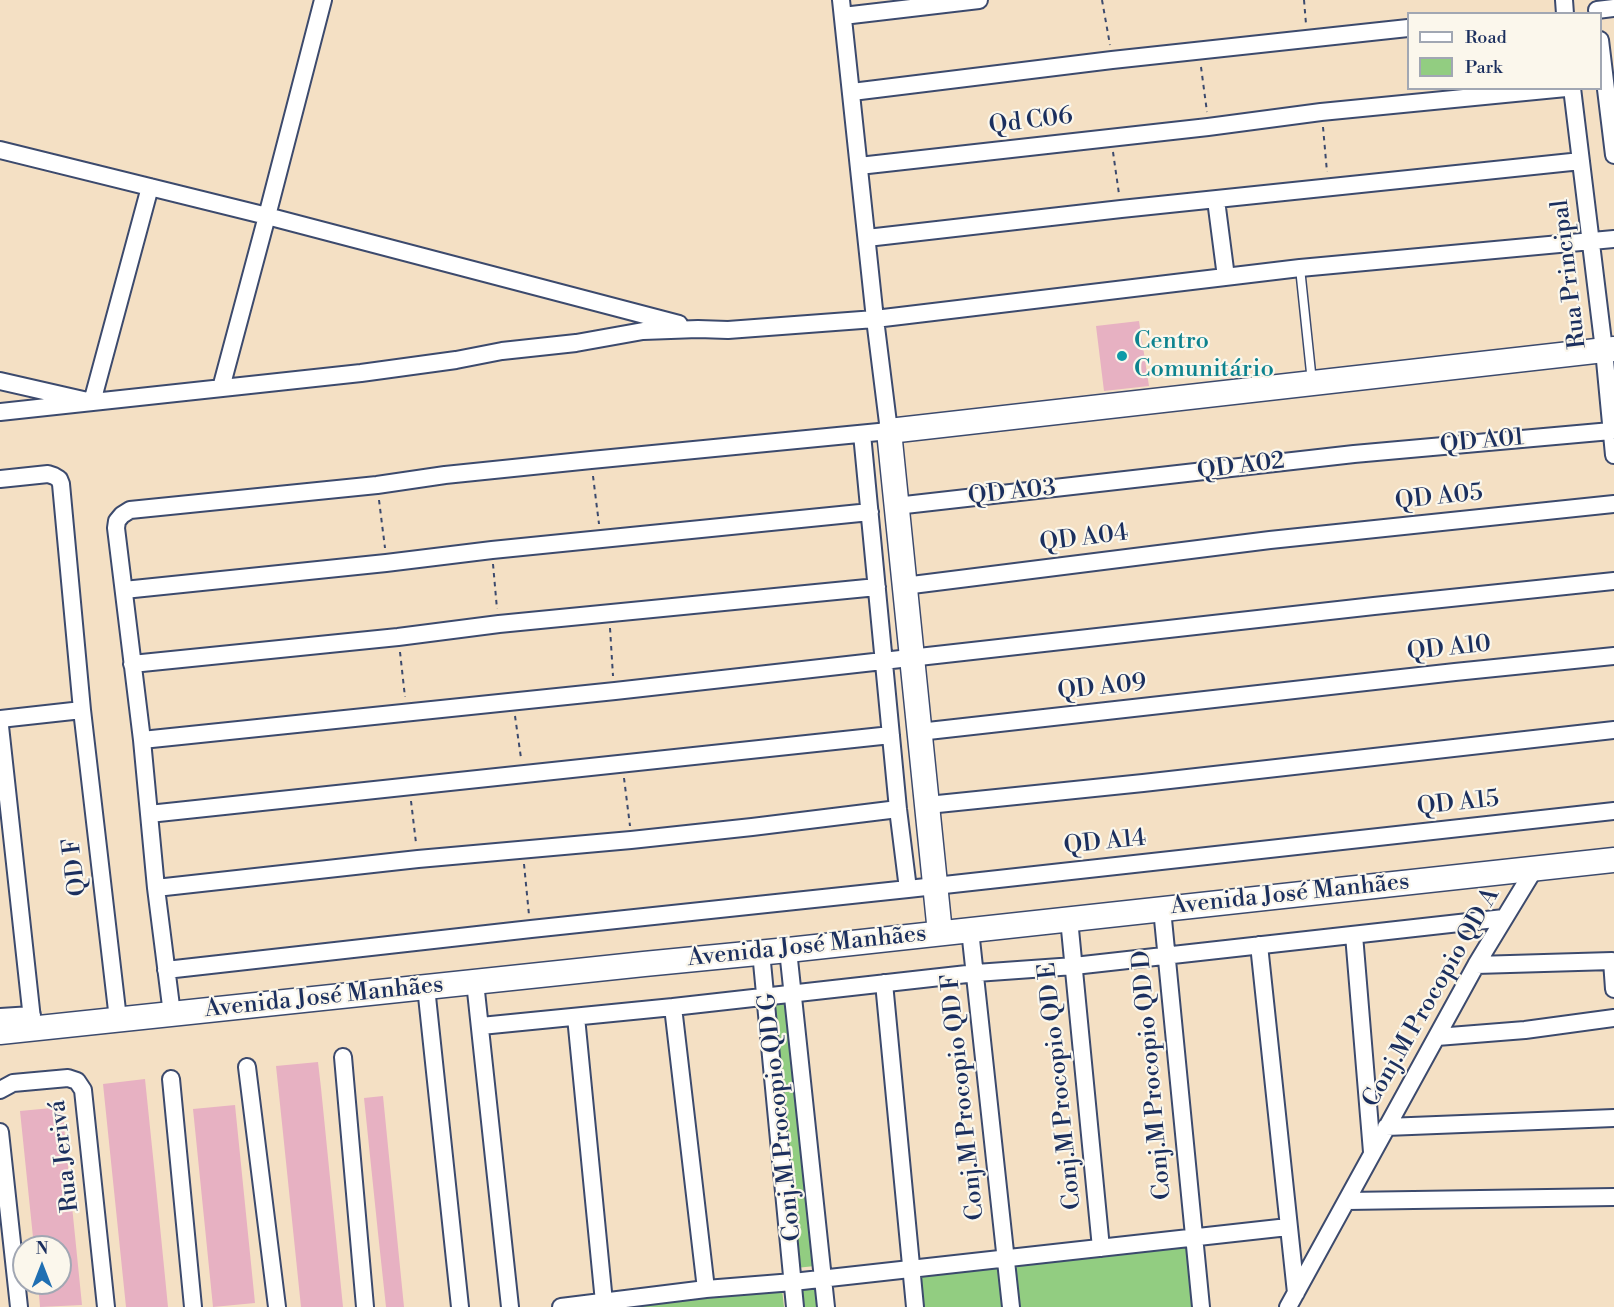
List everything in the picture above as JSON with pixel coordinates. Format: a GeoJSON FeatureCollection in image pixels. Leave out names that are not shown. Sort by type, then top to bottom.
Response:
{"type":"FeatureCollection","features":[{"type":"Feature","properties":{"kind":"street"},"geometry":{"type":"LineString","coordinates":[[221,388],[323,0]]}},
{"type":"Feature","properties":{"kind":"street"},"geometry":{"type":"LineString","coordinates":[[940,933],[889,431],[842,8],[979,0]]}},
{"type":"Feature","properties":{"kind":"street"},"geometry":{"type":"LineString","coordinates":[[1596,8],[1614,8]]}},
{"type":"Feature","properties":{"kind":"street"},"geometry":{"type":"LineString","coordinates":[[852,92],[1112,60],[1407,28]]}},
{"type":"Feature","properties":{"kind":"street"},"geometry":{"type":"LineString","coordinates":[[1602,50],[1610,83],[1614,155]]}},
{"type":"Feature","properties":{"kind":"street","name":"Qd C06"},"geometry":{"type":"LineString","coordinates":[[859,166],[1321,112],[1546,90]]}},
{"type":"Feature","properties":{"kind":"street","name":"Rua Principal"},"geometry":{"type":"LineString","coordinates":[[1572,90],[1591,242],[1609,350],[1611,431],[1614,455]]}},
{"type":"Feature","properties":{"kind":"street"},"geometry":{"type":"LineString","coordinates":[[0,150],[267,216],[698,329]]}},
{"type":"Feature","properties":{"kind":"street"},"geometry":{"type":"LineString","coordinates":[[867,238],[1581,161]]}},
{"type":"Feature","properties":{"kind":"street"},"geometry":{"type":"LineString","coordinates":[[92,402],[150,187]]}},
{"type":"Feature","properties":{"kind":"street"},"geometry":{"type":"LineString","coordinates":[[1216,200],[1226,277]]}},
{"type":"Feature","properties":{"kind":"street"},"geometry":{"type":"LineString","coordinates":[[0,412],[361,373],[456,360],[502,351],[576,343],[643,331],[728,330],[875,319],[1300,268],[1614,239]]}},
{"type":"Feature","properties":{"kind":"street"},"geometry":{"type":"LineString","coordinates":[[171,1014],[142,740],[116,528],[117,521],[122,514],[130,510],[445,475],[862,434],[1609,350]]}},
{"type":"Feature","properties":{"kind":"street"},"geometry":{"type":"LineString","coordinates":[[0,381],[92,402]]}},
{"type":"Feature","properties":{"kind":"street","name":"QD A01"},"geometry":{"type":"LineString","coordinates":[[1354,454],[1611,431]]}},
{"type":"Feature","properties":{"kind":"street"},"geometry":{"type":"LineString","coordinates":[[862,434],[898,809],[908,889]]}},
{"type":"Feature","properties":{"kind":"street","name":"QD A02"},"geometry":{"type":"LineString","coordinates":[[1128,480],[1354,454]]}},
{"type":"Feature","properties":{"kind":"street","name":"QD F"},"geometry":{"type":"LineString","coordinates":[[0,478],[48,474],[59,479],[61,484],[82,710],[118,1019]]}},
{"type":"Feature","properties":{"kind":"street","name":"QD A03"},"geometry":{"type":"LineString","coordinates":[[896,506],[1128,480]]}},
{"type":"Feature","properties":{"kind":"street","name":"QD A05"},"geometry":{"type":"LineString","coordinates":[[1270,540],[1614,504]]}},
{"type":"Feature","properties":{"kind":"street"},"geometry":{"type":"LineString","coordinates":[[124,590],[783,519],[870,512]]}},
{"type":"Feature","properties":{"kind":"street","name":"QD A04"},"geometry":{"type":"LineString","coordinates":[[904,586],[1270,540]]}},
{"type":"Feature","properties":{"kind":"street"},"geometry":{"type":"LineString","coordinates":[[142,740],[615,691],[1614,581]]}},
{"type":"Feature","properties":{"kind":"street"},"geometry":{"type":"LineString","coordinates":[[132,664],[877,586]]}},
{"type":"Feature","properties":{"kind":"street","name":"QD A10"},"geometry":{"type":"LineString","coordinates":[[1289,691],[1614,656]]}},
{"type":"Feature","properties":{"kind":"street","name":"QD A09"},"geometry":{"type":"LineString","coordinates":[[920,732],[1289,691]]}},
{"type":"Feature","properties":{"kind":"street"},"geometry":{"type":"LineString","coordinates":[[0,719],[82,710]]}},
{"type":"Feature","properties":{"kind":"street"},"geometry":{"type":"LineString","coordinates":[[0,726],[33,1022],[0,1017]]}},
{"type":"Feature","properties":{"kind":"street"},"geometry":{"type":"LineString","coordinates":[[928,805],[1614,730]]}},
{"type":"Feature","properties":{"kind":"street"},"geometry":{"type":"LineString","coordinates":[[149,814],[891,735]]}},
{"type":"Feature","properties":{"kind":"street"},"geometry":{"type":"LineString","coordinates":[[156,888],[418,859],[631,840],[898,809]]}},
{"type":"Feature","properties":{"kind":"street","name":"QD A15"},"geometry":{"type":"LineString","coordinates":[[1307,845],[1614,811]]}},
{"type":"Feature","properties":{"kind":"street","name":"QD A14"},"geometry":{"type":"LineString","coordinates":[[166,970],[531,928],[1307,845]]}},
{"type":"Feature","properties":{"kind":"street","name":"Avenida José Manhães"},"geometry":{"type":"LineString","coordinates":[[0,1032],[33,1022],[118,1019],[171,1014],[788,950],[1614,860]]}},
{"type":"Feature","properties":{"kind":"street","name":"Conj.M Procopio QD A"},"geometry":{"type":"LineString","coordinates":[[1292,1300],[1476,965],[1534,868]]}},
{"type":"Feature","properties":{"kind":"street","name":"Conj.M Procopio QD D"},"geometry":{"type":"LineString","coordinates":[[1161,909],[1200,1307]]}},
{"type":"Feature","properties":{"kind":"street"},"geometry":{"type":"LineString","coordinates":[[481,1026],[976,973],[1074,966],[1504,918]]}},
{"type":"Feature","properties":{"kind":"street","name":"Conj.M Procopio QD E"},"geometry":{"type":"LineString","coordinates":[[1069,919],[1101,1248]]}},
{"type":"Feature","properties":{"kind":"street","name":"Conj.M Procopio QD F"},"geometry":{"type":"LineString","coordinates":[[970,930],[1011,1307]]}},
{"type":"Feature","properties":{"kind":"street"},"geometry":{"type":"LineString","coordinates":[[1354,935],[1372,1152]]}},
{"type":"Feature","properties":{"kind":"street"},"geometry":{"type":"LineString","coordinates":[[1259,945],[1288,1227],[1292,1300]]}},
{"type":"Feature","properties":{"kind":"street","name":"Conj.M Procopio QD G"},"geometry":{"type":"LineString","coordinates":[[788,950],[826,1307]]}},
{"type":"Feature","properties":{"kind":"street"},"geometry":{"type":"LineString","coordinates":[[761,952],[795,1307]]}},
{"type":"Feature","properties":{"kind":"street"},"geometry":{"type":"LineString","coordinates":[[1476,965],[1612,961],[1614,989]]}},
{"type":"Feature","properties":{"kind":"street"},"geometry":{"type":"LineString","coordinates":[[475,982],[510,1307]]}},
{"type":"Feature","properties":{"kind":"street"},"geometry":{"type":"LineString","coordinates":[[884,983],[915,1307]]}},
{"type":"Feature","properties":{"kind":"street"},"geometry":{"type":"LineString","coordinates":[[426,987],[460,1307]]}},
{"type":"Feature","properties":{"kind":"street"},"geometry":{"type":"LineString","coordinates":[[673,1007],[706,1289]]}},
{"type":"Feature","properties":{"kind":"street"},"geometry":{"type":"LineString","coordinates":[[576,1017],[603,1302]]}},
{"type":"Feature","properties":{"kind":"street"},"geometry":{"type":"LineString","coordinates":[[1437,1037],[1536,1029],[1614,1018]]}},
{"type":"Feature","properties":{"kind":"street"},"geometry":{"type":"LineString","coordinates":[[343,1057],[365,1307]]}},
{"type":"Feature","properties":{"kind":"street"},"geometry":{"type":"LineString","coordinates":[[248,1067],[277,1307]]}},
{"type":"Feature","properties":{"kind":"street","name":"Rua Jerivá"},"geometry":{"type":"LineString","coordinates":[[0,1090],[13,1083],[68,1078],[77,1081],[83,1090],[106,1307]]}},
{"type":"Feature","properties":{"kind":"street"},"geometry":{"type":"LineString","coordinates":[[171,1078],[193,1307]]}},
{"type":"Feature","properties":{"kind":"street"},"geometry":{"type":"LineString","coordinates":[[1386,1127],[1614,1118]]}},
{"type":"Feature","properties":{"kind":"street"},"geometry":{"type":"LineString","coordinates":[[0,1132],[19,1307]]}},
{"type":"Feature","properties":{"kind":"street"},"geometry":{"type":"LineString","coordinates":[[1347,1201],[1614,1197]]}},
{"type":"Feature","properties":{"kind":"street"},"geometry":{"type":"LineString","coordinates":[[561,1307],[706,1289],[793,1282],[1288,1227]]}},
{"type":"Feature","properties":{"kind":"lane"},"geometry":{"type":"LineString","coordinates":[[1300,268],[1312,382]]}},
{"type":"Feature","properties":{"kind":"path"},"geometry":{"type":"LineString","coordinates":[[1102,0],[1112,60]]}},
{"type":"Feature","properties":{"kind":"path"},"geometry":{"type":"LineString","coordinates":[[1304,0],[1308,38]]}},
{"type":"Feature","properties":{"kind":"path"},"geometry":{"type":"LineString","coordinates":[[1198,51],[1208,127]]}},
{"type":"Feature","properties":{"kind":"path"},"geometry":{"type":"LineString","coordinates":[[1321,112],[1329,187]]}},
{"type":"Feature","properties":{"kind":"path"},"geometry":{"type":"LineString","coordinates":[[1111,137],[1121,209]]}},
{"type":"Feature","properties":{"kind":"path"},"geometry":{"type":"LineString","coordinates":[[591,460],[600,539]]}},
{"type":"Feature","properties":{"kind":"path"},"geometry":{"type":"LineString","coordinates":[[377,484],[386,563]]}},
{"type":"Feature","properties":{"kind":"path"},"geometry":{"type":"LineString","coordinates":[[492,550],[499,624]]}},
{"type":"Feature","properties":{"kind":"path"},"geometry":{"type":"LineString","coordinates":[[609,614],[615,691]]}},
{"type":"Feature","properties":{"kind":"path"},"geometry":{"type":"LineString","coordinates":[[398,637],[407,712]]}},
{"type":"Feature","properties":{"kind":"path"},"geometry":{"type":"LineString","coordinates":[[513,702],[523,774]]}},
{"type":"Feature","properties":{"kind":"path"},"geometry":{"type":"LineString","coordinates":[[622,763],[631,840]]}},
{"type":"Feature","properties":{"kind":"path"},"geometry":{"type":"LineString","coordinates":[[410,786],[418,859]]}},
{"type":"Feature","properties":{"kind":"path"},"geometry":{"type":"LineString","coordinates":[[522,849],[531,928]]}},
{"type":"Feature","properties":{"kind":"green space"},"geometry":{"type":"Polygon","coordinates":[[[790,1001],[815,1266],[796,1268],[771,1003],[790,1001]]]}},
{"type":"Feature","properties":{"kind":"green space"},"geometry":{"type":"Polygon","coordinates":[[[1189,1242],[1197,1307],[922,1307],[918,1273],[1189,1242]]]}},
{"type":"Feature","properties":{"kind":"green space"},"geometry":{"type":"Polygon","coordinates":[[[819,1282],[822,1307],[800,1307],[798,1284],[819,1282]]]}},
{"type":"Feature","properties":{"kind":"green space"},"geometry":{"type":"Polygon","coordinates":[[[782,1289],[784,1307],[611,1307],[782,1289]]]}},
{"type":"Feature","properties":{"kind":"building","name":"Centro Comunitário"},"geometry":{"type":"Polygon","coordinates":[[[1139,321],[1149,386],[1104,391],[1096,326],[1139,321]]]}},
{"type":"Feature","properties":{"kind":"building"},"geometry":{"type":"Polygon","coordinates":[[[318,1062],[343,1307],[301,1307],[276,1066],[318,1062]]]}},
{"type":"Feature","properties":{"kind":"building"},"geometry":{"type":"Polygon","coordinates":[[[145,1079],[168,1307],[126,1307],[103,1084],[145,1079]]]}},
{"type":"Feature","properties":{"kind":"building"},"geometry":{"type":"Polygon","coordinates":[[[383,1096],[404,1307],[386,1307],[364,1098],[383,1096]]]}},
{"type":"Feature","properties":{"kind":"building"},"geometry":{"type":"Polygon","coordinates":[[[235,1105],[255,1303],[213,1307],[193,1109],[235,1105]]]}},
{"type":"Feature","properties":{"kind":"building"},"geometry":{"type":"Polygon","coordinates":[[[62,1107],[82,1305],[40,1307],[39,1295],[72,1295],[72,1235],[33,1235],[20,1111],[62,1107]]]}},
{"type":"Feature","properties":{"kind":"place","name":"Centro Comunitário"},"geometry":{"type":"Point","coordinates":[1122,356]}}]}
